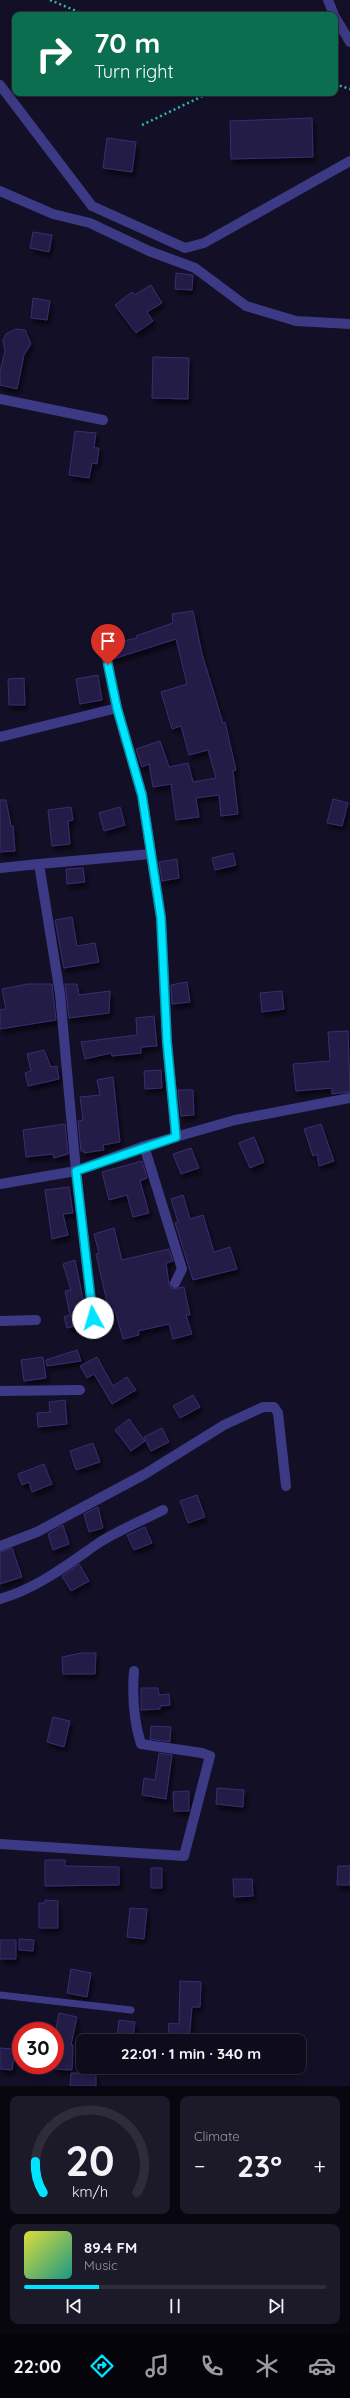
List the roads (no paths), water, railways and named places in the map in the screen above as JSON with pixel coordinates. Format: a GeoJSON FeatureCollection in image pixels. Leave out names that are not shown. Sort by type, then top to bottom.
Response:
{"type":"FeatureCollection","features":[{"type":"Feature","properties":{"kind":"street"},"geometry":{"type":"LineString","coordinates":[[328,0],[332,12]]}},
{"type":"Feature","properties":{"kind":"street"},"geometry":{"type":"LineString","coordinates":[[338,22],[350,42]]}},
{"type":"Feature","properties":{"kind":"street"},"geometry":{"type":"LineString","coordinates":[[0,85],[92,206],[185,248],[204,243],[350,161]]}},
{"type":"Feature","properties":{"kind":"street"},"geometry":{"type":"LineString","coordinates":[[0,191],[53,214],[90,223],[149,251],[195,268],[246,306],[296,321],[350,324]]}},
{"type":"Feature","properties":{"kind":"street"},"geometry":{"type":"LineString","coordinates":[[0,399],[103,420]]}},
{"type":"Feature","properties":{"kind":"street"},"geometry":{"type":"LineString","coordinates":[[105,650],[117,708],[142,795],[161,918],[167,1042],[176,1137]]}},
{"type":"Feature","properties":{"kind":"street"},"geometry":{"type":"LineString","coordinates":[[0,737],[117,708]]}},
{"type":"Feature","properties":{"kind":"street"},"geometry":{"type":"LineString","coordinates":[[0,868],[151,854]]}},
{"type":"Feature","properties":{"kind":"street"},"geometry":{"type":"LineString","coordinates":[[39,864],[60,994],[76,1171],[93,1318]]}},
{"type":"Feature","properties":{"kind":"street"},"geometry":{"type":"LineString","coordinates":[[0,1184],[76,1171],[144,1146],[235,1120],[350,1098]]}},
{"type":"Feature","properties":{"kind":"street"},"geometry":{"type":"LineString","coordinates":[[144,1146],[182,1269],[181,1275],[175,1283]]}},
{"type":"Feature","properties":{"kind":"street"},"geometry":{"type":"LineString","coordinates":[[0,1321],[36,1320]]}},
{"type":"Feature","properties":{"kind":"street"},"geometry":{"type":"LineString","coordinates":[[0,1391],[80,1390]]}},
{"type":"Feature","properties":{"kind":"street"},"geometry":{"type":"LineString","coordinates":[[0,1546],[37,1532],[145,1474],[224,1425],[263,1407],[274,1407],[278,1413],[286,1486]]}},
{"type":"Feature","properties":{"kind":"street"},"geometry":{"type":"LineString","coordinates":[[0,1599],[19,1594],[54,1575],[102,1541],[163,1510]]}},
{"type":"Feature","properties":{"kind":"street"},"geometry":{"type":"LineString","coordinates":[[0,1844],[184,1856],[210,1756],[202,1753],[142,1744],[136,1728],[132,1696],[134,1672]]}},
{"type":"Feature","properties":{"kind":"lane"},"geometry":{"type":"LineString","coordinates":[[0,1995],[131,2010]]}}]}
